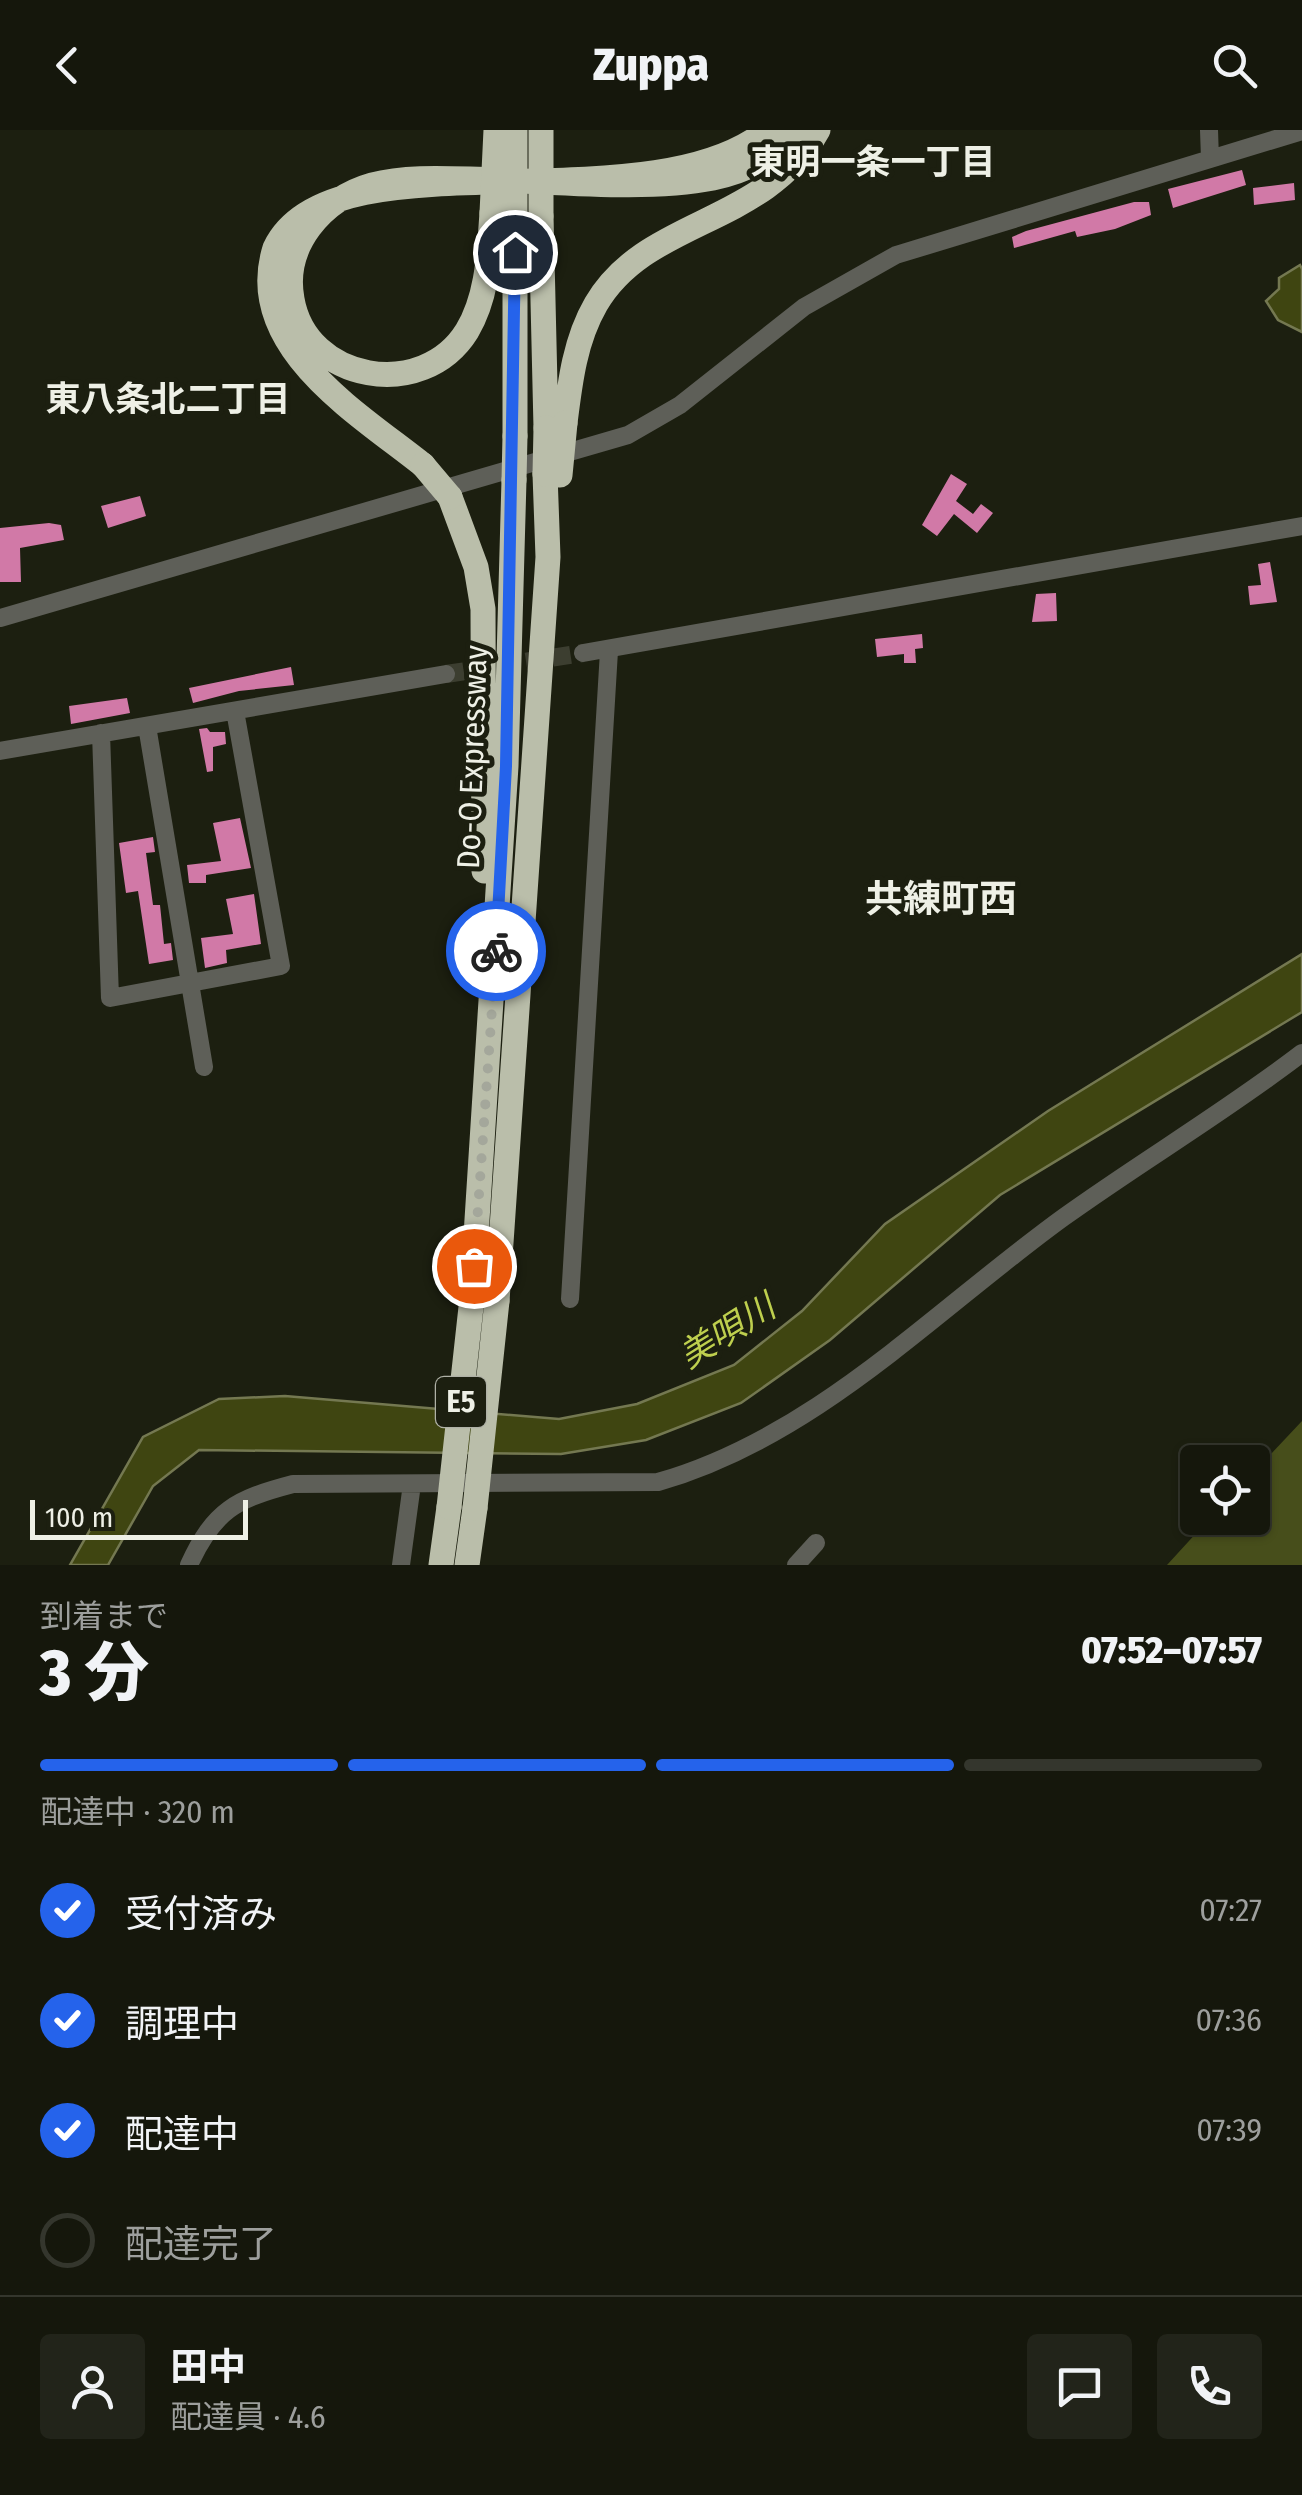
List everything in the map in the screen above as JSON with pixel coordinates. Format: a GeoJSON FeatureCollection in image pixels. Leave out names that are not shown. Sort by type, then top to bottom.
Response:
{"type":"FeatureCollection","features":[{"type":"Feature","properties":{"kind":"highway"},"geometry":{"type":"LineString","coordinates":[[496,130],[516,215],[488,267],[478,310],[466,332],[441,359],[408,373],[376,375],[340,364],[311,340],[292,298],[296,249],[313,222],[360,189],[425,178],[694,181],[748,167],[778,149],[797,130]]}},
{"type":"Feature","properties":{"kind":"highway","name":"Do-O Expressway"},"geometry":{"type":"LineString","coordinates":[[484,1300],[485,1136],[506,766],[514,480],[515,130]]}},
{"type":"Feature","properties":{"kind":"highway","name":"Do-O Expressway"},"geometry":{"type":"LineString","coordinates":[[467,1565],[462,1508],[484,1300],[553,474],[555,426],[516,215],[541,130]]}},
{"type":"Feature","properties":{"kind":"highway"},"geometry":{"type":"LineString","coordinates":[[485,1136],[483,609],[476,566],[450,497],[422,465],[298,358],[284,337],[272,311],[268,285],[280,230],[298,204],[350,171],[381,163],[434,158],[671,166],[726,156],[768,130]]}},
{"type":"Feature","properties":{"kind":"highway"},"geometry":{"type":"LineString","coordinates":[[555,426],[581,336],[597,302],[618,276],[656,246],[762,193],[798,162],[818,130]]}},
{"type":"Feature","properties":{"kind":"highway","name":"Do-O Expressway"},"geometry":{"type":"LineString","coordinates":[[442,1565],[462,1508]]}},
{"type":"Feature","properties":{"kind":"street"},"geometry":{"type":"LineString","coordinates":[[1210,130],[1210,159]]}},
{"type":"Feature","properties":{"kind":"street"},"geometry":{"type":"LineString","coordinates":[[0,618],[628,436],[680,405],[804,307],[896,255],[1302,132]]}},
{"type":"Feature","properties":{"kind":"street"},"geometry":{"type":"LineString","coordinates":[[584,653],[1302,526]]}},
{"type":"Feature","properties":{"kind":"street"},"geometry":{"type":"LineString","coordinates":[[570,1299],[609,651]]}},
{"type":"Feature","properties":{"kind":"street"},"geometry":{"type":"LineString","coordinates":[[0,751],[446,674]]}},
{"type":"Feature","properties":{"kind":"street"},"geometry":{"type":"LineString","coordinates":[[102,734],[110,998],[281,966],[235,710]]}},
{"type":"Feature","properties":{"kind":"street"},"geometry":{"type":"LineString","coordinates":[[147,726],[204,1067]]}},
{"type":"Feature","properties":{"kind":"street"},"geometry":{"type":"LineString","coordinates":[[188,1565],[205,1530],[251,1495],[293,1484],[658,1482],[696,1471],[802,1416],[868,1370],[1064,1217],[1240,1101],[1302,1054]]}},
{"type":"Feature","properties":{"kind":"street"},"geometry":{"type":"LineString","coordinates":[[402,1565],[412,1484]]}},
{"type":"Feature","properties":{"kind":"street"},"geometry":{"type":"LineString","coordinates":[[796,1565],[816,1543]]}},
{"type":"Feature","properties":{"kind":"shaded area"},"geometry":{"type":"Polygon","coordinates":[[[1300,265],[1302,332],[1278,320],[1266,301],[1279,289],[1279,278],[1300,265]]]}},
{"type":"Feature","properties":{"kind":"shaded area"},"geometry":{"type":"Polygon","coordinates":[[[1302,954],[1302,1012],[1000,1195],[830,1340],[741,1403],[646,1440],[561,1454],[199,1450],[153,1486],[108,1565],[70,1565],[143,1437],[219,1399],[285,1396],[559,1419],[637,1404],[734,1365],[802,1311],[885,1224],[1048,1111],[1302,954]]]}},
{"type":"Feature","properties":{"kind":"shaded area"},"geometry":{"type":"Polygon","coordinates":[[[1302,1421],[1302,1565],[1167,1565],[1194,1535],[1270,1535],[1270,1455],[1302,1421]]]}},
{"type":"Feature","properties":{"kind":"building"},"geometry":{"type":"Polygon","coordinates":[[[1242,170],[1246,185],[1173,208],[1168,189],[1242,170]]]}},
{"type":"Feature","properties":{"kind":"building"},"geometry":{"type":"Polygon","coordinates":[[[1294,183],[1295,200],[1254,205],[1253,188],[1294,183]]]}},
{"type":"Feature","properties":{"kind":"building"},"geometry":{"type":"Polygon","coordinates":[[[1134,202],[1149,202],[1151,215],[1115,229],[1077,237],[1075,231],[1014,248],[1012,237],[1026,231],[1134,202]]]}},
{"type":"Feature","properties":{"kind":"building"},"geometry":{"type":"Polygon","coordinates":[[[951,474],[967,484],[956,501],[973,514],[981,504],[993,513],[977,533],[954,514],[937,536],[922,525],[951,474]]]}},
{"type":"Feature","properties":{"kind":"building"},"geometry":{"type":"Polygon","coordinates":[[[140,496],[146,516],[108,528],[101,506],[140,496]]]}},
{"type":"Feature","properties":{"kind":"building"},"geometry":{"type":"Polygon","coordinates":[[[61,525],[64,540],[20,548],[21,582],[0,582],[0,528],[61,525]]]}},
{"type":"Feature","properties":{"kind":"building"},"geometry":{"type":"Polygon","coordinates":[[[1270,562],[1277,602],[1250,605],[1248,586],[1261,585],[1258,564],[1270,562]]]}},
{"type":"Feature","properties":{"kind":"building"},"geometry":{"type":"Polygon","coordinates":[[[1056,593],[1057,621],[1032,622],[1036,594],[1056,593]]]}},
{"type":"Feature","properties":{"kind":"building"},"geometry":{"type":"Polygon","coordinates":[[[922,634],[923,648],[915,649],[916,663],[904,663],[904,654],[877,657],[875,639],[922,634]]]}},
{"type":"Feature","properties":{"kind":"building"},"geometry":{"type":"Polygon","coordinates":[[[291,667],[294,685],[239,691],[193,703],[189,688],[291,667]]]}},
{"type":"Feature","properties":{"kind":"building"},"geometry":{"type":"Polygon","coordinates":[[[127,698],[130,713],[71,724],[69,706],[127,698]]]}},
{"type":"Feature","properties":{"kind":"building"},"geometry":{"type":"Polygon","coordinates":[[[207,728],[210,732],[225,732],[226,744],[213,747],[213,771],[207,772],[199,729],[207,728]]]}},
{"type":"Feature","properties":{"kind":"building"},"geometry":{"type":"Polygon","coordinates":[[[240,818],[251,868],[206,875],[206,883],[189,883],[187,865],[221,861],[213,823],[240,818]]]}},
{"type":"Feature","properties":{"kind":"building"},"geometry":{"type":"Polygon","coordinates":[[[153,837],[155,852],[146,853],[153,905],[160,905],[164,944],[171,943],[173,960],[149,964],[138,891],[126,893],[119,843],[153,837]]]}},
{"type":"Feature","properties":{"kind":"building"},"geometry":{"type":"Polygon","coordinates":[[[254,894],[261,944],[226,950],[227,963],[205,968],[201,938],[233,934],[226,899],[254,894]]]}},
{"type":"Feature","properties":{"kind":"tunnel"},"geometry":{"type":"LineString","coordinates":[[446,674],[583,653]]}},
{"type":"Feature","properties":{"kind":"way so far"},"geometry":{"type":"LineString","coordinates":[[474,1266],[496,951]]}},
{"type":"Feature","properties":{"kind":"district","name":"東明一条一丁目"},"geometry":{"type":"Point","coordinates":[873,162]}},
{"type":"Feature","properties":{"kind":"district","name":"東八条北二丁目"},"geometry":{"type":"Point","coordinates":[168,399]}},
{"type":"Feature","properties":{"kind":"district","name":"共練町西"},"geometry":{"type":"Point","coordinates":[941,899]}},
{"type":"Feature","properties":{"kind":"route"},"geometry":{"type":"LineString","coordinates":[[496,951],[506,766],[515,436],[515,252]]}},
{"type":"Feature","properties":{"kind":"water label","name":"美唄川"},"geometry":{"type":"Point","coordinates":[727,1331]}}]}
